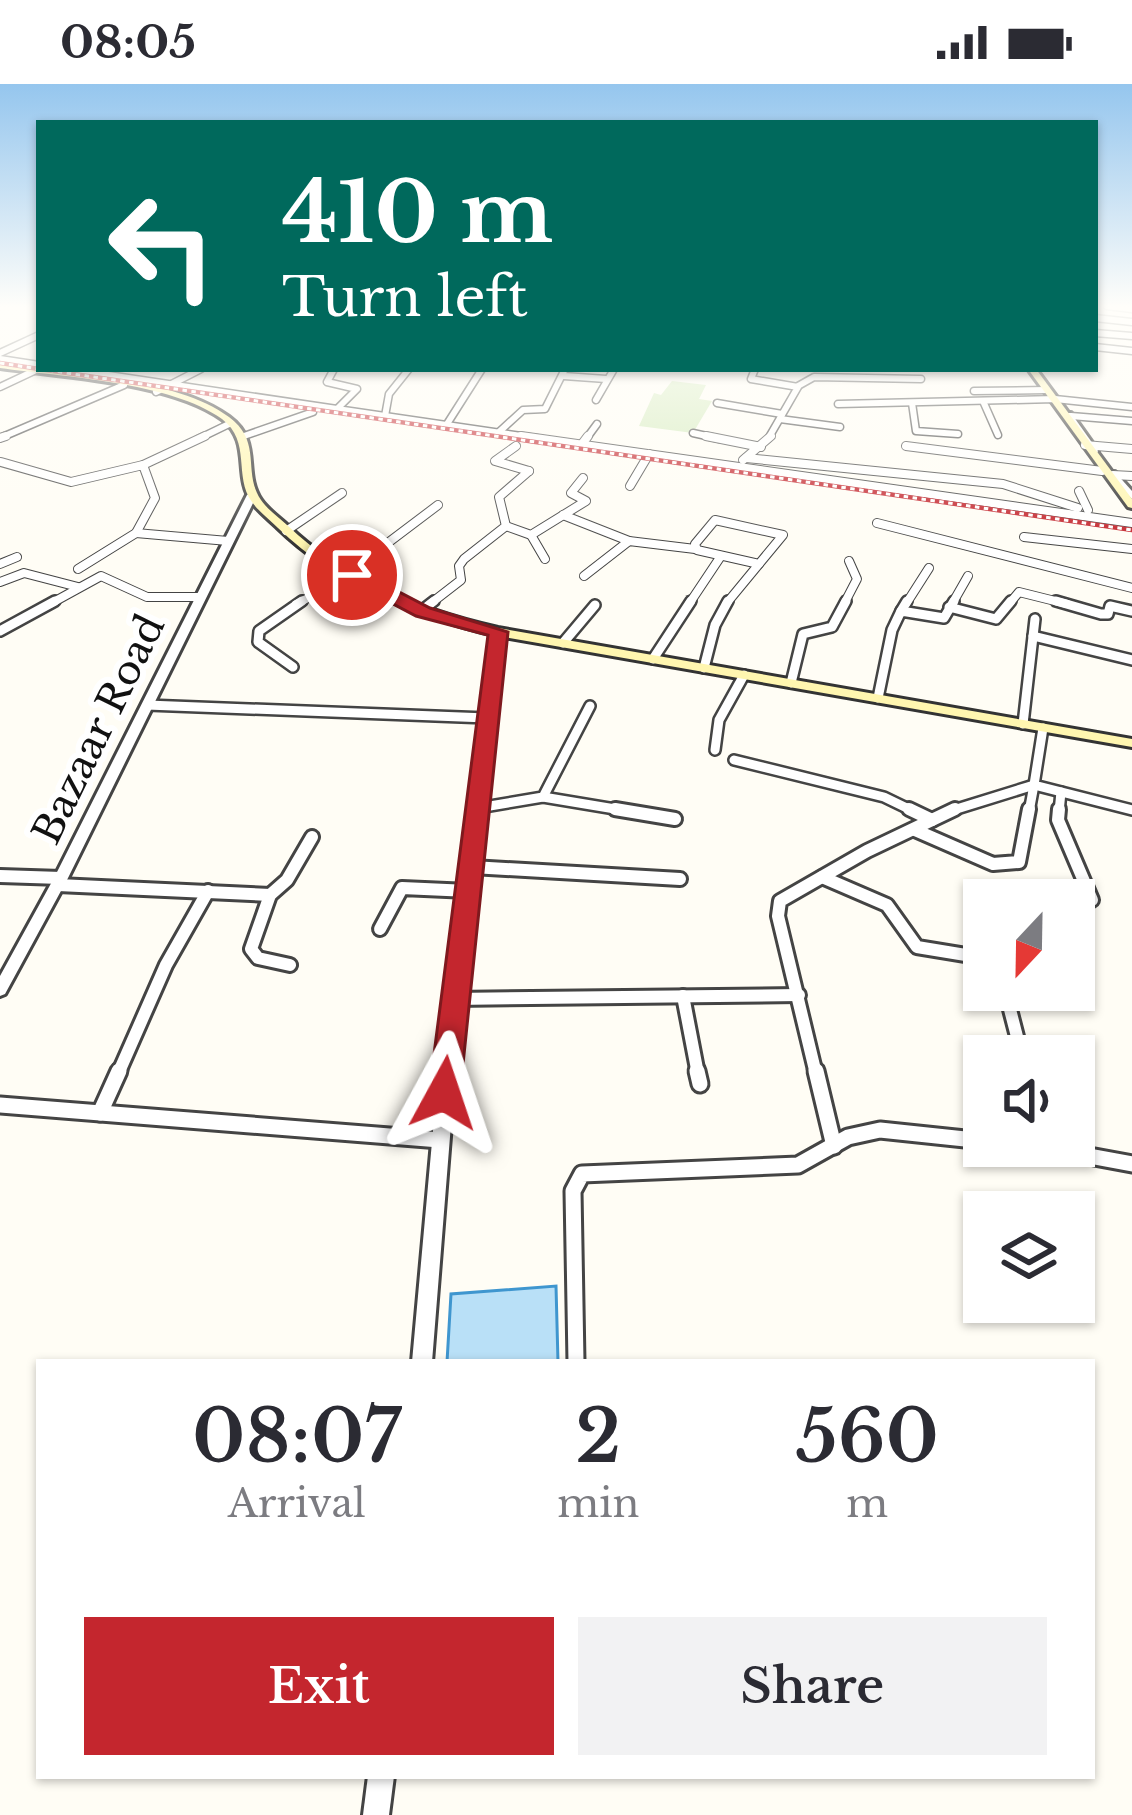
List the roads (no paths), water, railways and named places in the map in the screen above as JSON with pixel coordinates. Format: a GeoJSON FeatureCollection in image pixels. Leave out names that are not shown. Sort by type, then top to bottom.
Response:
{"type":"FeatureCollection","features":[{"type":"Feature","properties":{"kind":"main road"},"geometry":{"type":"LineString","coordinates":[[128,387],[213,410],[231,423],[244,436],[252,495],[286,531],[350,574],[421,611],[498,632],[1132,743]]}},
{"type":"Feature","properties":{"kind":"main road"},"geometry":{"type":"LineString","coordinates":[[1046,387],[1132,506]]}},
{"type":"Feature","properties":{"kind":"street"},"geometry":{"type":"LineString","coordinates":[[0,438],[122,387]]}},
{"type":"Feature","properties":{"kind":"street"},"geometry":{"type":"LineString","coordinates":[[156,392],[166,387]]}},
{"type":"Feature","properties":{"kind":"street"},"geometry":{"type":"LineString","coordinates":[[182,387],[1132,520]]}},
{"type":"Feature","properties":{"kind":"street"},"geometry":{"type":"LineString","coordinates":[[338,409],[357,389],[347,387]]}},
{"type":"Feature","properties":{"kind":"street"},"geometry":{"type":"LineString","coordinates":[[385,416],[388,394],[394,387]]}},
{"type":"Feature","properties":{"kind":"street"},"geometry":{"type":"LineString","coordinates":[[447,424],[471,387]]}},
{"type":"Feature","properties":{"kind":"street"},"geometry":{"type":"LineString","coordinates":[[499,432],[523,410],[545,409],[557,387]]}},
{"type":"Feature","properties":{"kind":"street"},"geometry":{"type":"LineString","coordinates":[[596,400],[602,387]]}},
{"type":"Feature","properties":{"kind":"street"},"geometry":{"type":"LineString","coordinates":[[734,466],[761,447],[798,387]]}},
{"type":"Feature","properties":{"kind":"street"},"geometry":{"type":"LineString","coordinates":[[889,387],[909,403],[915,430],[958,434]]}},
{"type":"Feature","properties":{"kind":"street"},"geometry":{"type":"LineString","coordinates":[[974,391],[1051,394],[1132,406]]}},
{"type":"Feature","properties":{"kind":"street"},"geometry":{"type":"LineString","coordinates":[[838,404],[983,401],[1051,394]]}},
{"type":"Feature","properties":{"kind":"street"},"geometry":{"type":"LineString","coordinates":[[983,401],[998,435]]}},
{"type":"Feature","properties":{"kind":"street"},"geometry":{"type":"LineString","coordinates":[[718,403],[840,427]]}},
{"type":"Feature","properties":{"kind":"street"},"geometry":{"type":"LineString","coordinates":[[244,436],[313,412]]}},
{"type":"Feature","properties":{"kind":"street"},"geometry":{"type":"LineString","coordinates":[[1070,416],[1132,421]]}},
{"type":"Feature","properties":{"kind":"street"},"geometry":{"type":"LineString","coordinates":[[1,462],[70,482],[143,465],[231,423]]}},
{"type":"Feature","properties":{"kind":"street"},"geometry":{"type":"LineString","coordinates":[[582,444],[597,424]]}},
{"type":"Feature","properties":{"kind":"street"},"geometry":{"type":"LineString","coordinates":[[693,434],[761,447]]}},
{"type":"Feature","properties":{"kind":"street"},"geometry":{"type":"LineString","coordinates":[[1087,445],[1132,449]]}},
{"type":"Feature","properties":{"kind":"street"},"geometry":{"type":"LineString","coordinates":[[506,526],[499,497],[529,472],[495,460],[516,446]]}},
{"type":"Feature","properties":{"kind":"street"},"geometry":{"type":"LineString","coordinates":[[906,446],[1132,476]]}},
{"type":"Feature","properties":{"kind":"street"},"geometry":{"type":"LineString","coordinates":[[630,486],[650,454]]}},
{"type":"Feature","properties":{"kind":"street"},"geometry":{"type":"LineString","coordinates":[[746,458],[1003,484],[1042,500],[1132,520]]}},
{"type":"Feature","properties":{"kind":"street"},"geometry":{"type":"LineString","coordinates":[[78,568],[136,533],[155,498],[143,465]]}},
{"type":"Feature","properties":{"kind":"street"},"geometry":{"type":"LineString","coordinates":[[1109,476],[1132,496]]}},
{"type":"Feature","properties":{"kind":"street"},"geometry":{"type":"LineString","coordinates":[[531,535],[586,501],[572,493],[584,478]]}},
{"type":"Feature","properties":{"kind":"street"},"geometry":{"type":"LineString","coordinates":[[1079,491],[1088,510]]}},
{"type":"Feature","properties":{"kind":"street"},"geometry":{"type":"LineString","coordinates":[[286,531],[342,493]]}},
{"type":"Feature","properties":{"kind":"street","name":"Bazaar Road"},"geometry":{"type":"LineString","coordinates":[[0,990],[252,495]]}},
{"type":"Feature","properties":{"kind":"street"},"geometry":{"type":"LineString","coordinates":[[293,667],[258,642],[259,631],[350,574],[438,505]]}},
{"type":"Feature","properties":{"kind":"street"},"geometry":{"type":"LineString","coordinates":[[563,515],[628,541],[694,549],[761,565]]}},
{"type":"Feature","properties":{"kind":"street"},"geometry":{"type":"LineString","coordinates":[[694,549],[714,520],[783,534],[717,618],[704,668]]}},
{"type":"Feature","properties":{"kind":"street"},"geometry":{"type":"LineString","coordinates":[[877,523],[1132,588]]}},
{"type":"Feature","properties":{"kind":"street"},"geometry":{"type":"LineString","coordinates":[[506,526],[531,535],[545,559]]}},
{"type":"Feature","properties":{"kind":"street"},"geometry":{"type":"LineString","coordinates":[[421,611],[461,580],[458,569],[464,559],[506,526]]}},
{"type":"Feature","properties":{"kind":"street"},"geometry":{"type":"LineString","coordinates":[[136,533],[228,541]]}},
{"type":"Feature","properties":{"kind":"street"},"geometry":{"type":"LineString","coordinates":[[1024,537],[1132,549]]}},
{"type":"Feature","properties":{"kind":"street"},"geometry":{"type":"LineString","coordinates":[[584,576],[628,541]]}},
{"type":"Feature","properties":{"kind":"street"},"geometry":{"type":"LineString","coordinates":[[653,659],[722,556]]}},
{"type":"Feature","properties":{"kind":"street"},"geometry":{"type":"LineString","coordinates":[[0,564],[17,557]]}},
{"type":"Feature","properties":{"kind":"street"},"geometry":{"type":"LineString","coordinates":[[791,683],[803,634],[832,627],[857,579],[849,561]]}},
{"type":"Feature","properties":{"kind":"street"},"geometry":{"type":"LineString","coordinates":[[878,698],[892,630],[929,568]]}},
{"type":"Feature","properties":{"kind":"street"},"geometry":{"type":"LineString","coordinates":[[0,582],[24,573],[78,586]]}},
{"type":"Feature","properties":{"kind":"street"},"geometry":{"type":"LineString","coordinates":[[0,632],[78,586],[105,576],[147,597],[200,597]]}},
{"type":"Feature","properties":{"kind":"street"},"geometry":{"type":"LineString","coordinates":[[944,618],[968,576]]}},
{"type":"Feature","properties":{"kind":"street"},"geometry":{"type":"LineString","coordinates":[[901,611],[996,620],[1019,592],[1101,614],[1108,614],[1110,606],[1132,611]]}},
{"type":"Feature","properties":{"kind":"street"},"geometry":{"type":"LineString","coordinates":[[563,643],[595,604]]}},
{"type":"Feature","properties":{"kind":"street"},"geometry":{"type":"LineString","coordinates":[[1024,724],[1035,620]]}},
{"type":"Feature","properties":{"kind":"street"},"geometry":{"type":"LineString","coordinates":[[422,1359],[453,999],[498,632]]}},
{"type":"Feature","properties":{"kind":"street"},"geometry":{"type":"LineString","coordinates":[[1033,636],[1132,660]]}},
{"type":"Feature","properties":{"kind":"street"},"geometry":{"type":"LineString","coordinates":[[715,750],[719,721],[744,674]]}},
{"type":"Feature","properties":{"kind":"street"},"geometry":{"type":"LineString","coordinates":[[147,705],[487,718]]}},
{"type":"Feature","properties":{"kind":"street"},"geometry":{"type":"LineString","coordinates":[[544,796],[590,706]]}},
{"type":"Feature","properties":{"kind":"street"},"geometry":{"type":"LineString","coordinates":[[915,830],[993,864],[1018,862],[1042,728]]}},
{"type":"Feature","properties":{"kind":"street"},"geometry":{"type":"LineString","coordinates":[[734,760],[868,792],[932,820]]}},
{"type":"Feature","properties":{"kind":"street"},"geometry":{"type":"LineString","coordinates":[[834,1146],[777,908],[786,897],[1000,788],[1034,785],[1132,810]]}},
{"type":"Feature","properties":{"kind":"street"},"geometry":{"type":"LineString","coordinates":[[1061,792],[1058,820],[1066,832],[1078,879]]}},
{"type":"Feature","properties":{"kind":"street"},"geometry":{"type":"LineString","coordinates":[[477,816],[544,796],[675,819]]}},
{"type":"Feature","properties":{"kind":"street"},"geometry":{"type":"LineString","coordinates":[[290,965],[252,953],[270,896],[286,880],[312,837]]}},
{"type":"Feature","properties":{"kind":"street"},"geometry":{"type":"LineString","coordinates":[[472,867],[680,878]]}},
{"type":"Feature","properties":{"kind":"street"},"geometry":{"type":"LineString","coordinates":[[827,875],[886,905],[923,950],[963,955]]}},
{"type":"Feature","properties":{"kind":"street"},"geometry":{"type":"LineString","coordinates":[[0,876],[270,896]]}},
{"type":"Feature","properties":{"kind":"street"},"geometry":{"type":"LineString","coordinates":[[380,929],[402,888],[469,890]]}},
{"type":"Feature","properties":{"kind":"street"},"geometry":{"type":"LineString","coordinates":[[100,1112],[166,965],[208,891]]}},
{"type":"Feature","properties":{"kind":"street"},"geometry":{"type":"LineString","coordinates":[[453,999],[799,995]]}},
{"type":"Feature","properties":{"kind":"street"},"geometry":{"type":"LineString","coordinates":[[683,996],[700,1084]]}},
{"type":"Feature","properties":{"kind":"street"},"geometry":{"type":"LineString","coordinates":[[0,1105],[440,1140]]}},
{"type":"Feature","properties":{"kind":"street"},"geometry":{"type":"LineString","coordinates":[[576,1359],[573,1191],[582,1174],[798,1165],[823,1156],[855,1135],[877,1132],[963,1140]]}},
{"type":"Feature","properties":{"kind":"street"},"geometry":{"type":"LineString","coordinates":[[1095,1157],[1132,1163]]}},
{"type":"Feature","properties":{"kind":"street"},"geometry":{"type":"LineString","coordinates":[[376,1815],[380,1779]]}},
{"type":"Feature","properties":{"kind":"water"},"geometry":{"type":"Polygon","coordinates":[[[556,1286],[558,1359],[447,1359],[451,1294],[556,1286]]]}},
{"type":"Feature","properties":{"kind":"railway"},"geometry":{"type":"LineString","coordinates":[[161,387],[1132,530]]}}]}
